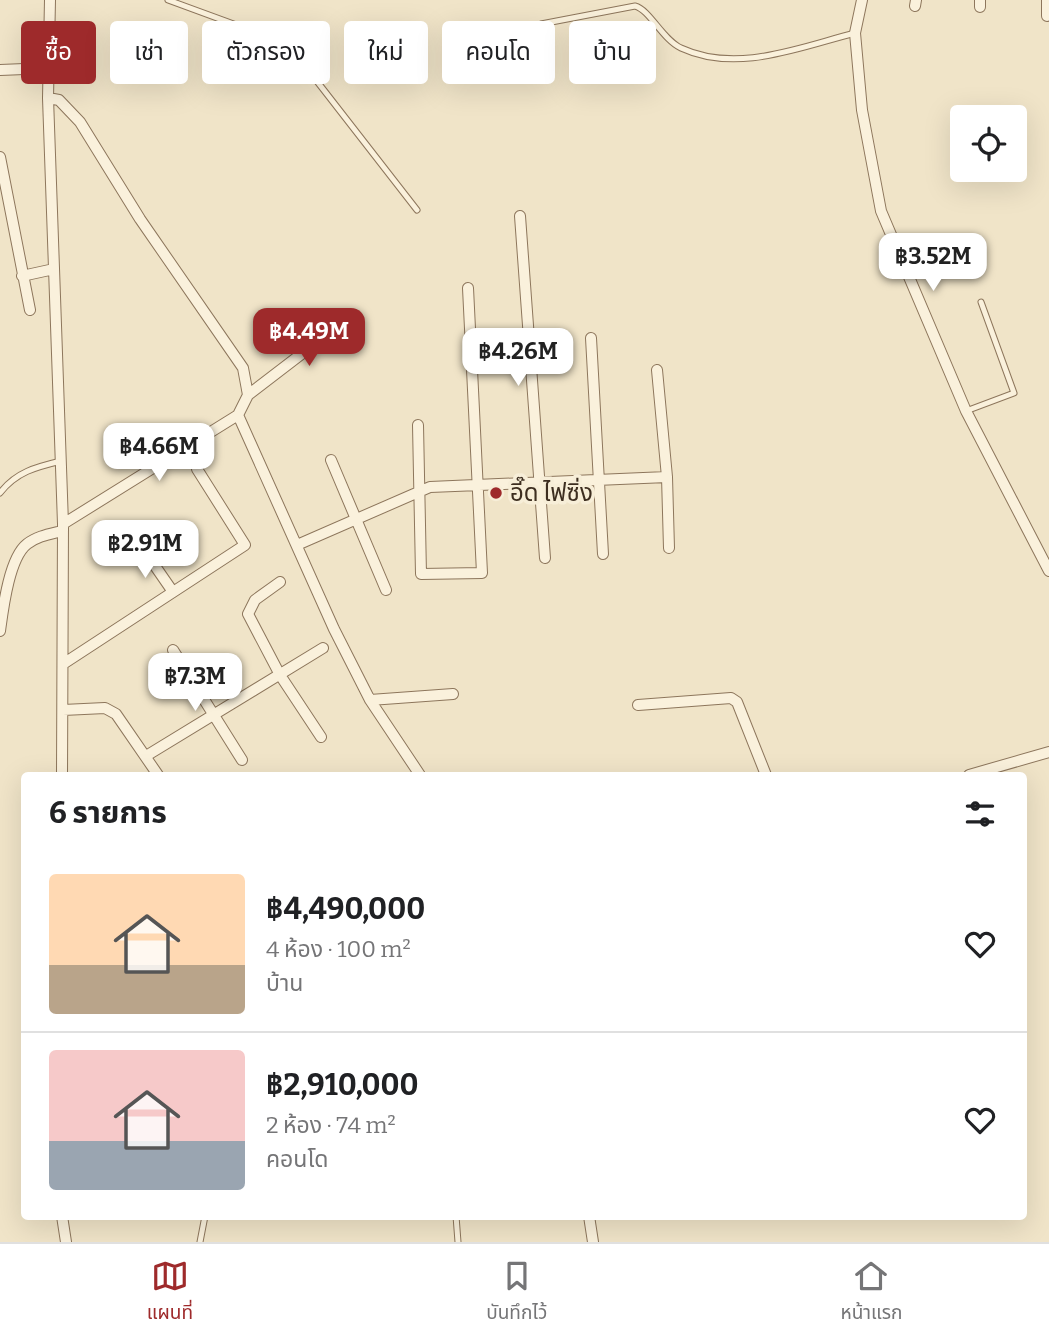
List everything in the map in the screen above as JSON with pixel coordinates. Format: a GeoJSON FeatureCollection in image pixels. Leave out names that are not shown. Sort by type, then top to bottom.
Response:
{"type":"FeatureCollection","features":[{"type":"Feature","properties":{"kind":"street"},"geometry":{"type":"LineString","coordinates":[[50,0],[50,21]]}},
{"type":"Feature","properties":{"kind":"street"},"geometry":{"type":"LineString","coordinates":[[862,0],[855,33],[862,110],[881,211],[966,411],[1049,572]]}},
{"type":"Feature","properties":{"kind":"street"},"geometry":{"type":"LineString","coordinates":[[1047,0],[1047,16]]}},
{"type":"Feature","properties":{"kind":"street"},"geometry":{"type":"LineString","coordinates":[[0,70],[21,69]]}},
{"type":"Feature","properties":{"kind":"street"},"geometry":{"type":"LineString","coordinates":[[48,84],[63,527],[62,772]]}},
{"type":"Feature","properties":{"kind":"street"},"geometry":{"type":"LineString","coordinates":[[48,98],[60,100],[94,142],[140,219],[235,354],[243,368],[248,395]]}},
{"type":"Feature","properties":{"kind":"street"},"geometry":{"type":"LineString","coordinates":[[0,158],[30,310]]}},
{"type":"Feature","properties":{"kind":"street"},"geometry":{"type":"LineString","coordinates":[[520,216],[545,558]]}},
{"type":"Feature","properties":{"kind":"street"},"geometry":{"type":"LineString","coordinates":[[22,276],[54,269]]}},
{"type":"Feature","properties":{"kind":"street"},"geometry":{"type":"LineString","coordinates":[[418,425],[421,574],[482,573],[468,288]]}},
{"type":"Feature","properties":{"kind":"street"},"geometry":{"type":"LineString","coordinates":[[0,631],[12,572],[24,545],[63,527],[238,415],[248,395],[351,316]]}},
{"type":"Feature","properties":{"kind":"street"},"geometry":{"type":"LineString","coordinates":[[591,338],[603,554]]}},
{"type":"Feature","properties":{"kind":"street"},"geometry":{"type":"LineString","coordinates":[[657,370],[667,477],[669,548]]}},
{"type":"Feature","properties":{"kind":"street"},"geometry":{"type":"LineString","coordinates":[[238,415],[334,629],[370,700],[418,772]]}},
{"type":"Feature","properties":{"kind":"street"},"geometry":{"type":"LineString","coordinates":[[331,460],[386,590]]}},
{"type":"Feature","properties":{"kind":"street"},"geometry":{"type":"LineString","coordinates":[[63,664],[245,545],[197,469]]}},
{"type":"Feature","properties":{"kind":"street"},"geometry":{"type":"LineString","coordinates":[[297,545],[430,487],[667,477]]}},
{"type":"Feature","properties":{"kind":"street"},"geometry":{"type":"LineString","coordinates":[[144,550],[173,592]]}},
{"type":"Feature","properties":{"kind":"street"},"geometry":{"type":"LineString","coordinates":[[280,582],[255,600],[248,614],[280,675],[321,737]]}},
{"type":"Feature","properties":{"kind":"street"},"geometry":{"type":"LineString","coordinates":[[146,756],[323,649]]}},
{"type":"Feature","properties":{"kind":"street"},"geometry":{"type":"LineString","coordinates":[[173,650],[243,761]]}},
{"type":"Feature","properties":{"kind":"street"},"geometry":{"type":"LineString","coordinates":[[370,700],[453,694]]}},
{"type":"Feature","properties":{"kind":"street"},"geometry":{"type":"LineString","coordinates":[[638,705],[731,698],[737,702],[765,772]]}},
{"type":"Feature","properties":{"kind":"street"},"geometry":{"type":"LineString","coordinates":[[63,710],[105,708],[128,728],[156,772]]}},
{"type":"Feature","properties":{"kind":"street"},"geometry":{"type":"LineString","coordinates":[[979,772],[1049,752]]}},
{"type":"Feature","properties":{"kind":"street"},"geometry":{"type":"LineString","coordinates":[[63,1220],[66,1242]]}},
{"type":"Feature","properties":{"kind":"street"},"geometry":{"type":"LineString","coordinates":[[590,1220],[593,1242]]}},
{"type":"Feature","properties":{"kind":"lane"},"geometry":{"type":"LineString","coordinates":[[168,0],[288,44],[416,210]]}},
{"type":"Feature","properties":{"kind":"lane"},"geometry":{"type":"LineString","coordinates":[[555,21],[641,7],[664,38],[680,48],[738,60],[855,33]]}},
{"type":"Feature","properties":{"kind":"lane"},"geometry":{"type":"LineString","coordinates":[[966,411],[1014,393],[981,302]]}},
{"type":"Feature","properties":{"kind":"lane"},"geometry":{"type":"LineString","coordinates":[[0,493],[22,473],[61,461]]}},
{"type":"Feature","properties":{"kind":"lane"},"geometry":{"type":"LineString","coordinates":[[200,1242],[204,1220]]}},
{"type":"Feature","properties":{"kind":"lane"},"geometry":{"type":"LineString","coordinates":[[456,1220],[458,1242]]}},
{"type":"Feature","properties":{"kind":"place","name":"อี๊ด ไฟซิ่ง"},"geometry":{"type":"Point","coordinates":[496,493]}}]}
